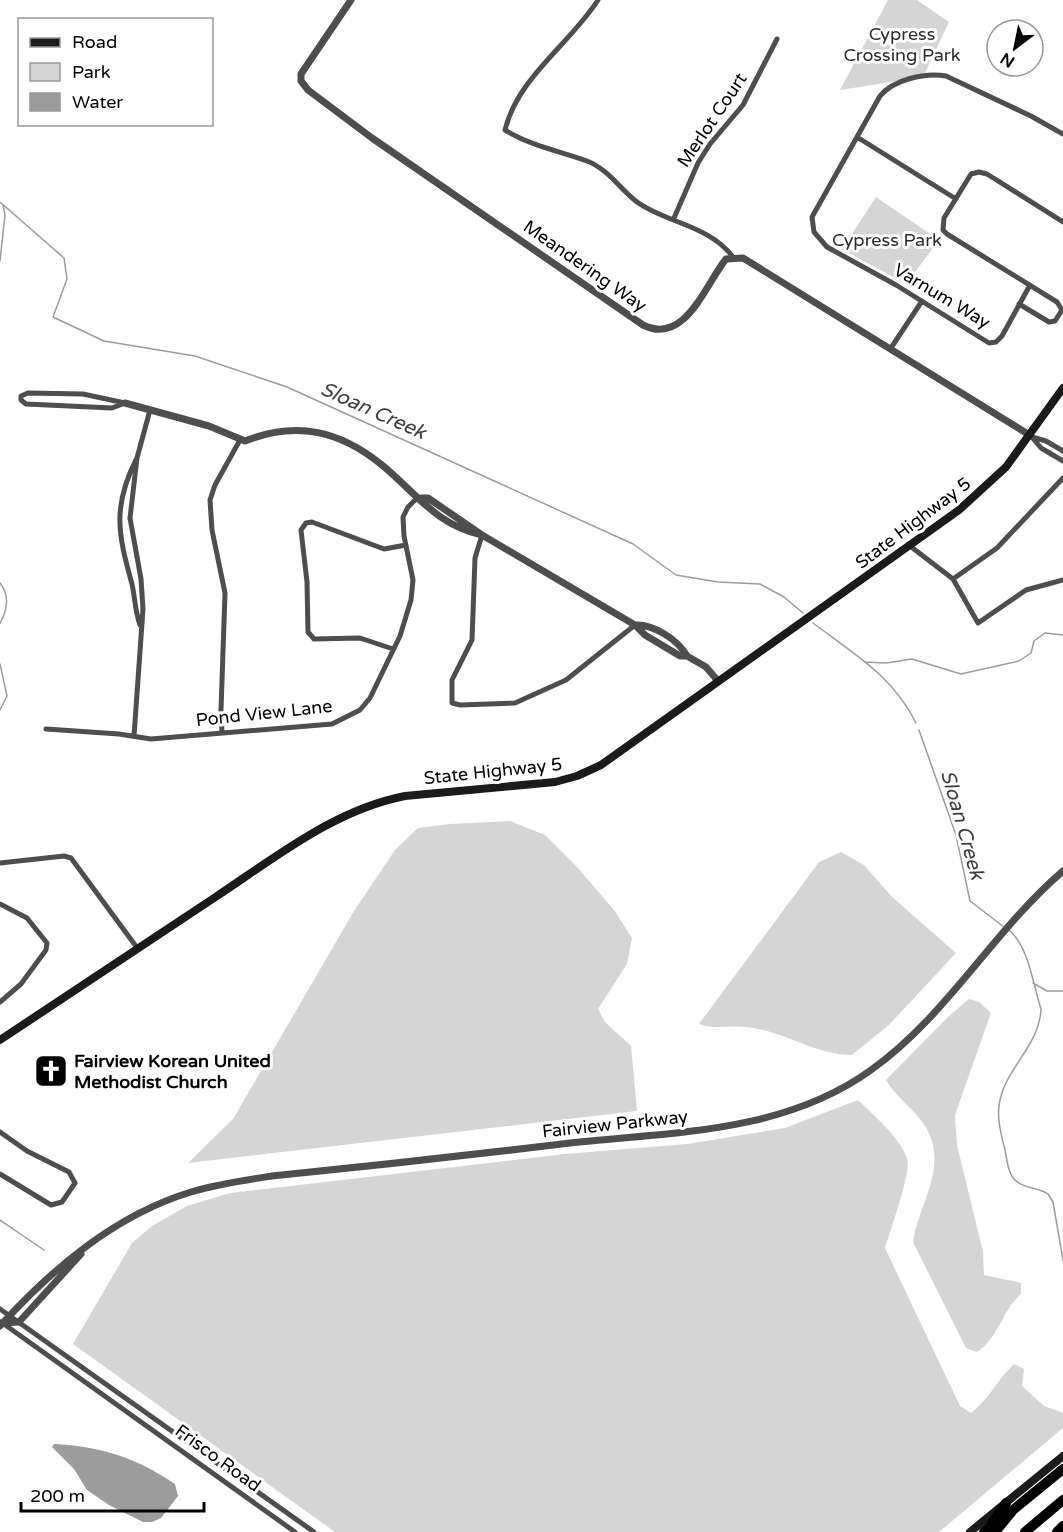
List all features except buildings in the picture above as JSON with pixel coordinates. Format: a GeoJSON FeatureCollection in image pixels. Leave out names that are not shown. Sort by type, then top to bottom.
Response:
{"type":"FeatureCollection","features":[{"type":"Feature","properties":{"kind":"highway"},"geometry":{"type":"LineString","coordinates":[[984,1532],[1010,1507],[1063,1469]]}},
{"type":"Feature","properties":{"kind":"highway"},"geometry":{"type":"LineString","coordinates":[[1025,1532],[1063,1500]]}},
{"type":"Feature","properties":{"kind":"highway"},"geometry":{"type":"LineString","coordinates":[[995,1532],[1010,1507]]}},
{"type":"Feature","properties":{"kind":"highway"},"geometry":{"type":"LineString","coordinates":[[1057,1532],[1063,1526]]}},
{"type":"Feature","properties":{"kind":"main road","name":"State Highway 5"},"geometry":{"type":"LineString","coordinates":[[0,1040],[343,816],[383,801],[405,796],[547,783],[577,776],[608,760],[910,546],[984,489],[1006,467],[1031,436],[1063,388]]}},
{"type":"Feature","properties":{"kind":"main road"},"geometry":{"type":"LineString","coordinates":[[970,1532],[1010,1507],[1063,1456]]}},
{"type":"Feature","properties":{"kind":"street","name":"Meandering Way"},"geometry":{"type":"LineString","coordinates":[[351,0],[301,74],[301,81],[308,90],[372,138],[654,331],[670,329],[683,320],[723,262],[733,257]]}},
{"type":"Feature","properties":{"kind":"street"},"geometry":{"type":"LineString","coordinates":[[598,0],[534,77],[513,109],[505,130],[537,146],[589,162],[607,173],[639,204],[674,218],[725,246],[733,257],[743,258],[1031,436],[1046,441],[1063,451]]}},
{"type":"Feature","properties":{"kind":"street","name":"Merlot Court"},"geometry":{"type":"LineString","coordinates":[[674,218],[698,163],[750,94],[777,39]]}},
{"type":"Feature","properties":{"kind":"street","name":"Varnum Way"},"geometry":{"type":"LineString","coordinates":[[1018,304],[1002,336],[996,342],[990,343],[827,247],[814,232],[812,217],[857,136],[889,86],[934,74],[946,76],[1031,116],[1063,134]]}},
{"type":"Feature","properties":{"kind":"street"},"geometry":{"type":"LineString","coordinates":[[857,136],[956,199]]}},
{"type":"Feature","properties":{"kind":"street"},"geometry":{"type":"LineString","coordinates":[[1030,285],[1018,304],[1048,322],[1055,321],[1062,310],[1057,302],[943,230],[944,218],[971,174],[979,172],[987,174],[1063,222]]}},
{"type":"Feature","properties":{"kind":"street"},"geometry":{"type":"LineString","coordinates":[[891,348],[922,301]]}},
{"type":"Feature","properties":{"kind":"street"},"geometry":{"type":"LineString","coordinates":[[125,403],[112,408],[26,404],[21,400],[21,396],[28,393],[83,394],[125,403],[208,426],[245,441],[269,432],[289,429],[315,431],[356,448],[382,465],[424,506],[463,531],[482,535],[635,625],[645,635],[680,656],[687,656],[706,667],[718,681]]}},
{"type":"Feature","properties":{"kind":"street"},"geometry":{"type":"LineString","coordinates":[[140,625],[118,520],[126,480],[136,458],[150,410]]}},
{"type":"Feature","properties":{"kind":"street"},"geometry":{"type":"LineString","coordinates":[[1031,436],[1041,448],[1063,461]]}},
{"type":"Feature","properties":{"kind":"street"},"geometry":{"type":"LineString","coordinates":[[222,733],[220,710],[225,593],[212,530],[210,500],[215,485],[240,440]]}},
{"type":"Feature","properties":{"kind":"street"},"geometry":{"type":"LineString","coordinates":[[134,736],[140,625],[143,609],[141,579],[130,518],[136,458]]}},
{"type":"Feature","properties":{"kind":"street"},"geometry":{"type":"LineString","coordinates":[[953,579],[997,548],[1063,478]]}},
{"type":"Feature","properties":{"kind":"street","name":"Pond View Lane"},"geometry":{"type":"LineString","coordinates":[[46,729],[151,739],[332,724],[360,710],[370,698],[393,649],[412,590],[413,580],[403,517],[408,507],[417,498]]}},
{"type":"Feature","properties":{"kind":"street"},"geometry":{"type":"LineString","coordinates":[[393,649],[360,638],[314,639],[308,632],[307,582],[301,530],[306,523],[312,522],[384,549],[406,545]]}},
{"type":"Feature","properties":{"kind":"street"},"geometry":{"type":"LineString","coordinates":[[482,535],[475,558],[472,640],[452,680],[452,703],[460,705],[515,703],[566,680],[635,625]]}},
{"type":"Feature","properties":{"kind":"street"},"geometry":{"type":"LineString","coordinates":[[910,546],[953,579],[978,623],[1026,590],[1063,580]]}},
{"type":"Feature","properties":{"kind":"street"},"geometry":{"type":"LineString","coordinates":[[0,863],[64,856],[71,858],[138,950]]}},
{"type":"Feature","properties":{"kind":"street","name":"Fairview Parkway"},"geometry":{"type":"LineString","coordinates":[[1,1323],[48,1275],[90,1245],[149,1209],[188,1193],[231,1183],[719,1128],[791,1111],[848,1084],[879,1064],[913,1034],[1036,896],[1063,871]]}},
{"type":"Feature","properties":{"kind":"street"},"geometry":{"type":"LineString","coordinates":[[0,904],[27,918],[47,943],[46,950],[21,984],[0,1002]]}},
{"type":"Feature","properties":{"kind":"street"},"geometry":{"type":"LineString","coordinates":[[0,1132],[27,1151],[69,1172],[75,1183],[62,1202],[51,1205],[0,1174]]}},
{"type":"Feature","properties":{"kind":"street","name":"Fairview Parkway"},"geometry":{"type":"LineString","coordinates":[[19,1322],[90,1245]]}},
{"type":"Feature","properties":{"kind":"street"},"geometry":{"type":"LineString","coordinates":[[0,1309],[314,1532]]}},
{"type":"Feature","properties":{"kind":"street"},"geometry":{"type":"LineString","coordinates":[[1,1323],[19,1322]]}},
{"type":"Feature","properties":{"kind":"street","name":"Frisco Road"},"geometry":{"type":"LineString","coordinates":[[1,1323],[296,1532]]}},
{"type":"Feature","properties":{"kind":"street"},"geometry":{"type":"LineString","coordinates":[[99,1393],[105,1384]]}},
{"type":"Feature","properties":{"kind":"street"},"geometry":{"type":"LineString","coordinates":[[222,1480],[229,1471]]}},
{"type":"Feature","properties":{"kind":"green space","name":"Cypress Crossing Park"},"geometry":{"type":"Polygon","coordinates":[[[888,0],[917,0],[949,22],[923,77],[840,90],[888,0]]]}},
{"type":"Feature","properties":{"kind":"green space","name":"Cypress Park"},"geometry":{"type":"Polygon","coordinates":[[[876,197],[939,240],[906,284],[842,249],[876,197]]]}},
{"type":"Feature","properties":{"kind":"green space"},"geometry":{"type":"Polygon","coordinates":[[[510,821],[545,835],[578,868],[614,910],[632,938],[627,964],[598,1009],[605,1022],[631,1046],[637,1111],[188,1163],[233,1119],[354,911],[395,850],[418,828],[510,821]]]}},
{"type":"Feature","properties":{"kind":"green space"},"geometry":{"type":"Polygon","coordinates":[[[841,852],[864,865],[891,896],[956,953],[889,1025],[852,1055],[825,1051],[759,1029],[711,1027],[699,1024],[819,862],[841,852]]]}},
{"type":"Feature","properties":{"kind":"green space"},"geometry":{"type":"Polygon","coordinates":[[[969,999],[979,1002],[991,1013],[955,1115],[957,1145],[983,1252],[984,1275],[1021,1283],[1021,1294],[1009,1308],[996,1332],[977,1352],[966,1348],[913,1242],[934,1171],[932,1141],[916,1114],[886,1080],[969,999]]]}},
{"type":"Feature","properties":{"kind":"green space"},"geometry":{"type":"Polygon","coordinates":[[[858,1100],[892,1134],[907,1158],[904,1188],[885,1248],[960,1406],[971,1413],[984,1401],[1014,1364],[1024,1369],[1022,1386],[1044,1406],[1063,1413],[1063,1428],[939,1532],[335,1532],[73,1344],[132,1243],[152,1226],[187,1206],[230,1193],[565,1154],[687,1144],[785,1128],[858,1100]]]}},
{"type":"Feature","properties":{"kind":"water"},"geometry":{"type":"Polygon","coordinates":[[[54,1444],[87,1447],[132,1460],[175,1484],[178,1496],[161,1518],[152,1522],[143,1522],[109,1505],[87,1490],[74,1469],[52,1447],[54,1444]]]}},
{"type":"Feature","properties":{"kind":"waterway","name":"Sloan Creek"},"geometry":{"type":"LineString","coordinates":[[0,202],[64,258],[67,279],[53,317],[104,341],[195,356],[287,387],[633,544],[676,575],[718,582],[760,584],[784,597],[803,613]]}},
{"type":"Feature","properties":{"kind":"waterway"},"geometry":{"type":"LineString","coordinates":[[0,261],[5,215],[3,205]]}},
{"type":"Feature","properties":{"kind":"waterway"},"geometry":{"type":"LineString","coordinates":[[0,583],[7,598],[5,613],[0,623]]}},
{"type":"Feature","properties":{"kind":"waterway","name":"Sloan Creek"},"geometry":{"type":"LineString","coordinates":[[813,623],[858,656],[884,679],[907,706],[916,723]]}},
{"type":"Feature","properties":{"kind":"waterway"},"geometry":{"type":"LineString","coordinates":[[865,662],[886,663],[912,659],[961,674],[1019,661],[1031,653],[1034,641],[1045,633],[1063,635]]}},
{"type":"Feature","properties":{"kind":"waterway"},"geometry":{"type":"LineString","coordinates":[[0,664],[7,696],[0,710]]}},
{"type":"Feature","properties":{"kind":"waterway","name":"Sloan Creek"},"geometry":{"type":"LineString","coordinates":[[919,730],[956,835],[970,901],[1004,927]]}},
{"type":"Feature","properties":{"kind":"waterway","name":"Sloan Creek"},"geometry":{"type":"LineString","coordinates":[[1008,929],[1026,955],[1041,1009],[1035,1033],[1004,1088],[999,1106],[999,1125],[1008,1166],[1013,1177],[1023,1185],[1048,1194],[1053,1202],[1063,1260]]}},
{"type":"Feature","properties":{"kind":"waterway"},"geometry":{"type":"LineString","coordinates":[[1033,983],[1047,991],[1063,991]]}},
{"type":"Feature","properties":{"kind":"waterway"},"geometry":{"type":"LineString","coordinates":[[0,1220],[44,1250]]}},
{"type":"Feature","properties":{"kind":"place","name":"Fairview Korean United Methodist Church"},"geometry":{"type":"Point","coordinates":[51,1071]}}]}
